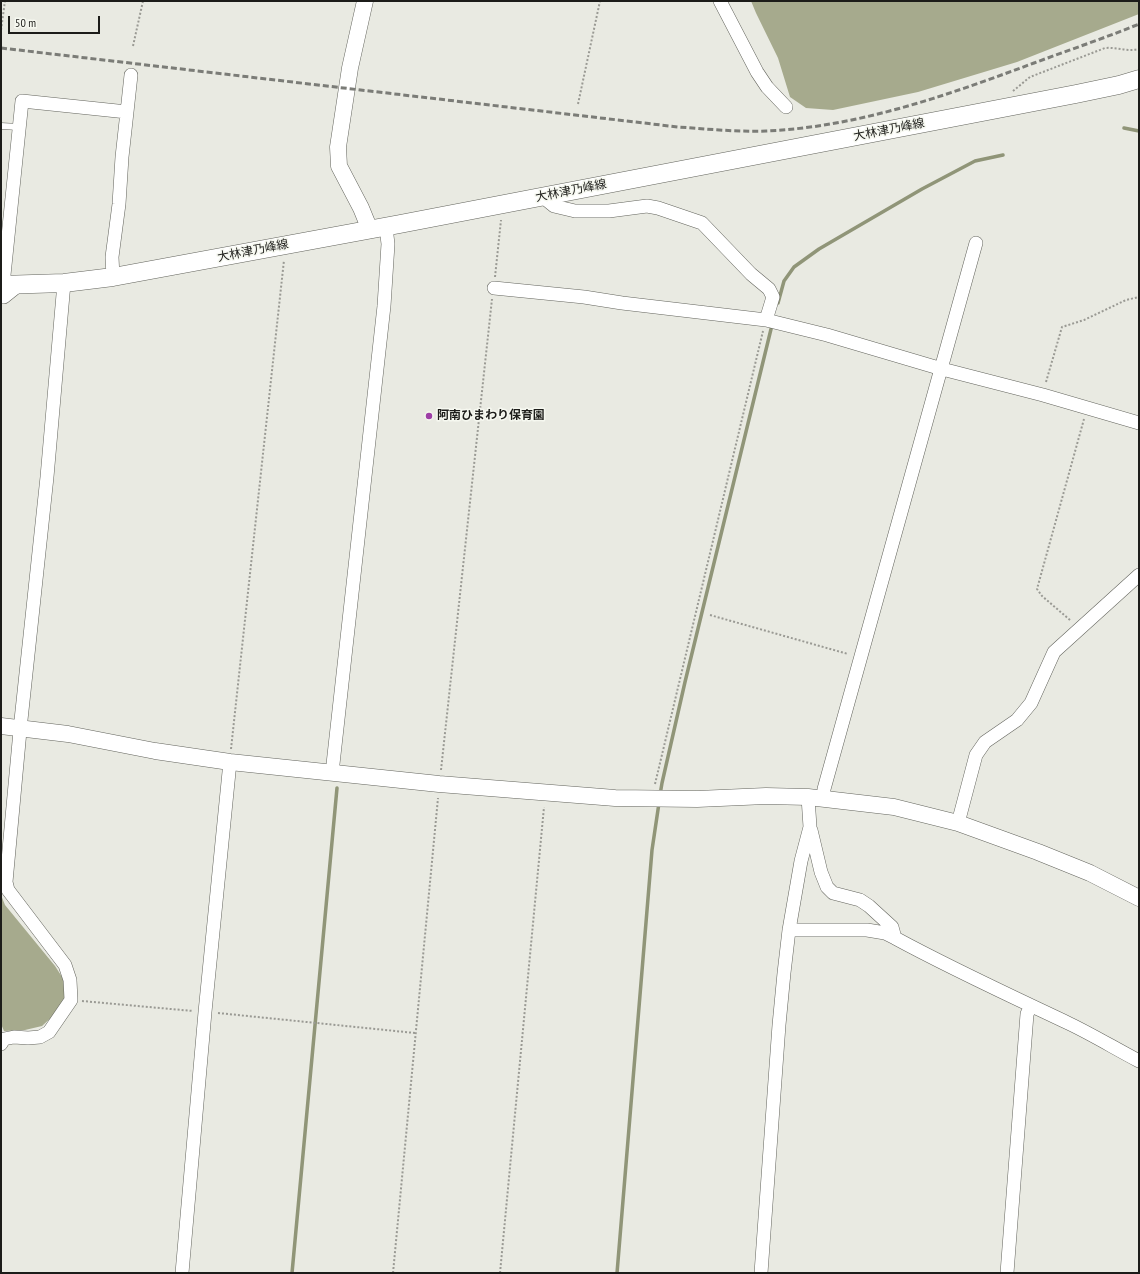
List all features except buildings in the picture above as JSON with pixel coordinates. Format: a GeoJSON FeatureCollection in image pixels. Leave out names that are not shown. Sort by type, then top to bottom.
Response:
{"type":"FeatureCollection","features":[{"type":"Feature","properties":{"kind":"main road","name":"大林津乃峰線"},"geometry":{"type":"LineString","coordinates":[[6,288],[113,277],[500,205],[1068,96],[1139,79]]}},
{"type":"Feature","properties":{"kind":"street"},"geometry":{"type":"LineString","coordinates":[[332,773],[384,306],[388,244],[378,228],[361,208],[339,166],[338,147],[350,68],[365,1]]}},
{"type":"Feature","properties":{"kind":"street"},"geometry":{"type":"LineString","coordinates":[[720,1],[757,72],[767,87],[786,107]]}},
{"type":"Feature","properties":{"kind":"street"},"geometry":{"type":"LineString","coordinates":[[113,277],[112,257],[119,204],[122,157],[131,75]]}},
{"type":"Feature","properties":{"kind":"street"},"geometry":{"type":"LineString","coordinates":[[6,288],[4,275],[22,101],[127,112]]}},
{"type":"Feature","properties":{"kind":"street"},"geometry":{"type":"LineString","coordinates":[[543,196],[554,206],[575,211],[609,211],[646,206],[658,208],[702,223],[751,274],[769,289],[773,297],[770,321]]}},
{"type":"Feature","properties":{"kind":"street"},"geometry":{"type":"LineString","coordinates":[[761,1273],[779,1025],[789,930],[801,862],[810,827],[815,797],[824,788],[976,243]]}},
{"type":"Feature","properties":{"kind":"street"},"geometry":{"type":"LineString","coordinates":[[2,1040],[14,1037],[40,1037],[49,1032],[71,1000],[70,980],[65,965],[8,890],[6,882],[20,728],[47,477],[64,283]]}},
{"type":"Feature","properties":{"kind":"street"},"geometry":{"type":"LineString","coordinates":[[494,288],[584,297],[770,321],[827,335],[1139,423]]}},
{"type":"Feature","properties":{"kind":"street"},"geometry":{"type":"LineString","coordinates":[[958,823],[976,755],[985,742],[1017,720],[1031,702],[1054,652],[1139,575]]}},
{"type":"Feature","properties":{"kind":"street"},"geometry":{"type":"LineString","coordinates":[[1,726],[68,734],[155,751],[230,762],[546,794],[652,799],[766,796],[815,797],[894,807],[958,823],[1038,852],[1090,873],[1139,898]]}},
{"type":"Feature","properties":{"kind":"street"},"geometry":{"type":"LineString","coordinates":[[182,1273],[205,1012],[230,762]]}},
{"type":"Feature","properties":{"kind":"street"},"geometry":{"type":"LineString","coordinates":[[810,827],[821,872],[827,886],[833,893],[860,900],[869,906],[892,927],[895,938]]}},
{"type":"Feature","properties":{"kind":"street"},"geometry":{"type":"LineString","coordinates":[[789,930],[867,930],[885,933],[924,954],[1071,1024],[1139,1061]]}},
{"type":"Feature","properties":{"kind":"street"},"geometry":{"type":"LineString","coordinates":[[1007,1273],[1027,1014],[1031,1006]]}},
{"type":"Feature","properties":{"kind":"lane"},"geometry":{"type":"LineString","coordinates":[[1,126],[19,127]]}},
{"type":"Feature","properties":{"kind":"path"},"geometry":{"type":"LineString","coordinates":[[1,30],[5,1]]}},
{"type":"Feature","properties":{"kind":"path"},"geometry":{"type":"LineString","coordinates":[[133,46],[143,1]]}},
{"type":"Feature","properties":{"kind":"path"},"geometry":{"type":"LineString","coordinates":[[578,104],[600,1]]}},
{"type":"Feature","properties":{"kind":"path"},"geometry":{"type":"LineString","coordinates":[[1012,92],[1030,77],[1105,48],[1130,51],[1139,49]]}},
{"type":"Feature","properties":{"kind":"path"},"geometry":{"type":"LineString","coordinates":[[393,1273],[439,784],[501,222],[500,205]]}},
{"type":"Feature","properties":{"kind":"path"},"geometry":{"type":"LineString","coordinates":[[230,762],[285,257],[284,245]]}},
{"type":"Feature","properties":{"kind":"path"},"geometry":{"type":"LineString","coordinates":[[1043,395],[1062,326],[1084,320],[1126,300],[1139,296]]}},
{"type":"Feature","properties":{"kind":"path"},"geometry":{"type":"LineString","coordinates":[[652,799],[770,321]]}},
{"type":"Feature","properties":{"kind":"path"},"geometry":{"type":"LineString","coordinates":[[1078,630],[1068,618],[1042,596],[1037,589],[1087,408]]}},
{"type":"Feature","properties":{"kind":"path"},"geometry":{"type":"LineString","coordinates":[[710,615],[861,658]]}},
{"type":"Feature","properties":{"kind":"path"},"geometry":{"type":"LineString","coordinates":[[500,1273],[546,794]]}},
{"type":"Feature","properties":{"kind":"path"},"geometry":{"type":"LineString","coordinates":[[71,1000],[415,1033]]}},
{"type":"Feature","properties":{"kind":"green space"},"geometry":{"type":"Polygon","coordinates":[[[751,1],[1139,1],[1139,14],[1017,62],[918,92],[833,110],[806,108],[790,97],[778,58],[751,1]]]}},
{"type":"Feature","properties":{"kind":"green space"},"geometry":{"type":"Polygon","coordinates":[[[1,895],[5,905],[55,966],[66,983],[64,1001],[54,1015],[42,1026],[25,1030],[4,1031],[1,1024],[1,895]]]}},
{"type":"Feature","properties":{"kind":"waterway"},"geometry":{"type":"LineString","coordinates":[[1124,128],[1139,131]]}},
{"type":"Feature","properties":{"kind":"waterway"},"geometry":{"type":"LineString","coordinates":[[778,303],[784,281],[794,267],[819,249],[922,189],[975,161],[1003,155]]}},
{"type":"Feature","properties":{"kind":"waterway"},"geometry":{"type":"LineString","coordinates":[[660,795],[685,682],[772,325]]}},
{"type":"Feature","properties":{"kind":"waterway"},"geometry":{"type":"LineString","coordinates":[[292,1273],[337,788]]}},
{"type":"Feature","properties":{"kind":"waterway"},"geometry":{"type":"LineString","coordinates":[[617,1273],[652,850],[659,803]]}},
{"type":"Feature","properties":{"kind":"railway"},"geometry":{"type":"LineString","coordinates":[[1,48],[678,127],[733,131],[766,131],[835,123],[903,108],[969,87],[1139,24]]}},
{"type":"Feature","properties":{"kind":"place","name":"阿南ひまわり保育園"},"geometry":{"type":"Point","coordinates":[429,416]}}]}
